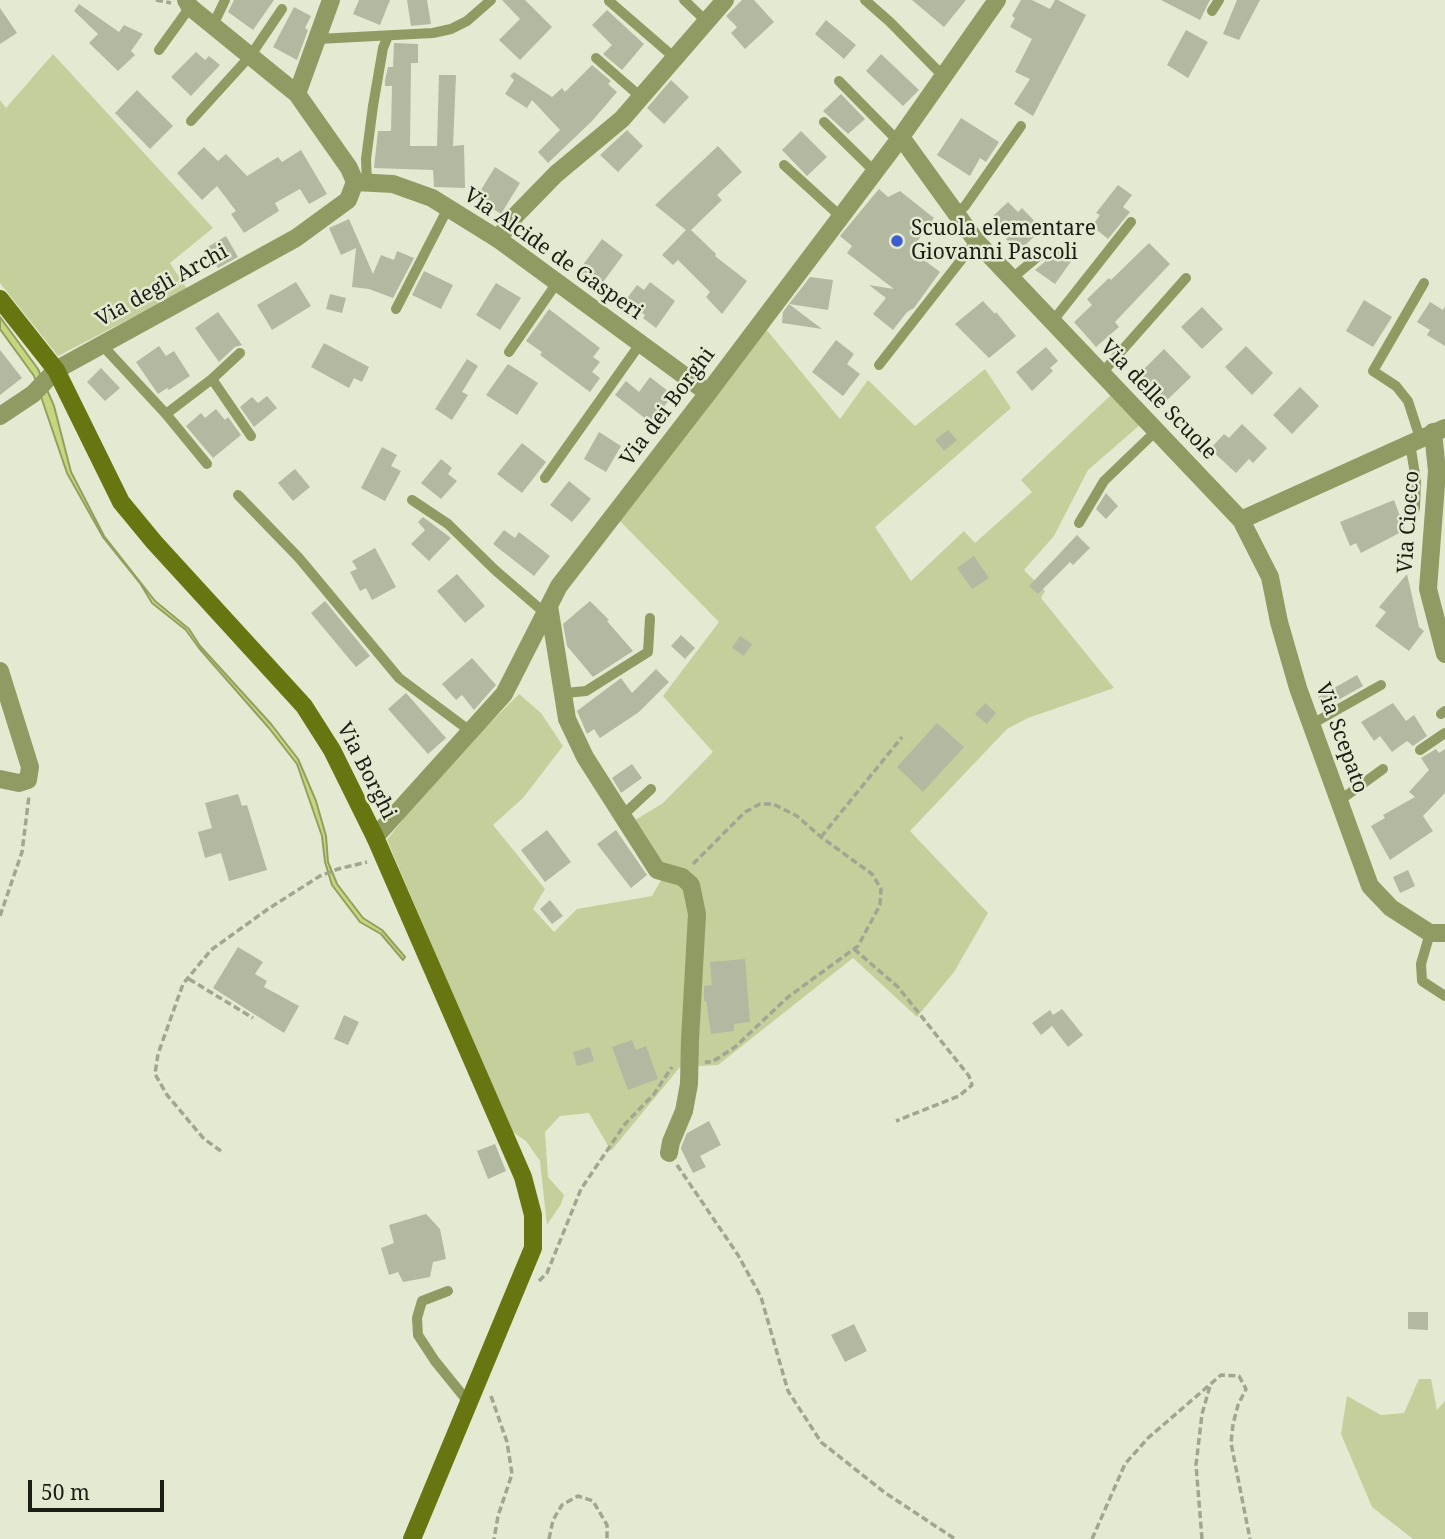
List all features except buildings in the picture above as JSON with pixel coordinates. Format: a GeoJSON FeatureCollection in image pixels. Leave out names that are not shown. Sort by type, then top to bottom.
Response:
{"type":"FeatureCollection","features":[{"type":"Feature","properties":{"kind":"main road"},"geometry":{"type":"LineString","coordinates":[[0,299],[51,374]]}},
{"type":"Feature","properties":{"kind":"main road","name":"Via Borghi"},"geometry":{"type":"LineString","coordinates":[[51,374],[121,502],[154,542],[304,706],[332,750],[375,837],[523,1177],[533,1215],[533,1248],[515,1292]]}},
{"type":"Feature","properties":{"kind":"main road"},"geometry":{"type":"LineString","coordinates":[[412,1539],[515,1292]]}},
{"type":"Feature","properties":{"kind":"street"},"geometry":{"type":"LineString","coordinates":[[297,94],[331,0]]}},
{"type":"Feature","properties":{"kind":"street"},"geometry":{"type":"LineString","coordinates":[[498,239],[516,215],[556,174],[642,98],[725,0]]}},
{"type":"Feature","properties":{"kind":"street","name":"Via dei Borghi"},"geometry":{"type":"LineString","coordinates":[[375,837],[504,695],[559,586],[900,139],[996,0]]}},
{"type":"Feature","properties":{"kind":"street"},"geometry":{"type":"LineString","coordinates":[[188,4],[297,94],[361,183]]}},
{"type":"Feature","properties":{"kind":"street","name":"Via delle Scuole"},"geometry":{"type":"LineString","coordinates":[[900,139],[976,241],[1010,279],[1241,520]]}},
{"type":"Feature","properties":{"kind":"street","name":"Via Alcide de Gasperi"},"geometry":{"type":"LineString","coordinates":[[361,183],[393,184],[432,198],[498,239],[708,393]]}},
{"type":"Feature","properties":{"kind":"street","name":"Via degli Archi"},"geometry":{"type":"LineString","coordinates":[[51,374],[296,238],[348,200],[361,183]]}},
{"type":"Feature","properties":{"kind":"street"},"geometry":{"type":"LineString","coordinates":[[0,416],[33,394],[51,374]]}},
{"type":"Feature","properties":{"kind":"street"},"geometry":{"type":"LineString","coordinates":[[1241,520],[1427,435]]}},
{"type":"Feature","properties":{"kind":"street","name":"Via Ciocco"},"geometry":{"type":"LineString","coordinates":[[1427,435],[1437,471],[1428,589],[1445,654]]}},
{"type":"Feature","properties":{"kind":"street","name":"Via Scepato"},"geometry":{"type":"LineString","coordinates":[[1241,520],[1270,577],[1279,622],[1298,688],[1370,886],[1391,908],[1438,933]]}},
{"type":"Feature","properties":{"kind":"street"},"geometry":{"type":"LineString","coordinates":[[547,610],[565,693],[567,719],[585,757],[657,870],[677,876],[691,886],[697,915],[691,1063],[684,1111],[669,1153]]}},
{"type":"Feature","properties":{"kind":"street"},"geometry":{"type":"LineString","coordinates":[[0,671],[30,767],[26,781],[19,783],[0,779]]}},
{"type":"Feature","properties":{"kind":"lane"},"geometry":{"type":"LineString","coordinates":[[213,25],[225,0]]}},
{"type":"Feature","properties":{"kind":"lane"},"geometry":{"type":"LineString","coordinates":[[318,38],[388,36],[451,29],[467,21],[491,0]]}},
{"type":"Feature","properties":{"kind":"lane"},"geometry":{"type":"LineString","coordinates":[[684,0],[707,22]]}},
{"type":"Feature","properties":{"kind":"lane"},"geometry":{"type":"LineString","coordinates":[[865,0],[943,76]]}},
{"type":"Feature","properties":{"kind":"lane"},"geometry":{"type":"LineString","coordinates":[[1212,11],[1219,0]]}},
{"type":"Feature","properties":{"kind":"lane"},"geometry":{"type":"LineString","coordinates":[[609,1],[676,59]]}},
{"type":"Feature","properties":{"kind":"lane"},"geometry":{"type":"LineString","coordinates":[[159,50],[188,4]]}},
{"type":"Feature","properties":{"kind":"lane"},"geometry":{"type":"LineString","coordinates":[[191,121],[251,55],[282,9]]}},
{"type":"Feature","properties":{"kind":"lane"},"geometry":{"type":"LineString","coordinates":[[361,183],[383,48],[388,36]]}},
{"type":"Feature","properties":{"kind":"lane"},"geometry":{"type":"LineString","coordinates":[[596,58],[642,98]]}},
{"type":"Feature","properties":{"kind":"lane"},"geometry":{"type":"LineString","coordinates":[[839,80],[900,139]]}},
{"type":"Feature","properties":{"kind":"lane"},"geometry":{"type":"LineString","coordinates":[[824,122],[874,171]]}},
{"type":"Feature","properties":{"kind":"lane"},"geometry":{"type":"LineString","coordinates":[[956,214],[965,206],[1021,126]]}},
{"type":"Feature","properties":{"kind":"lane"},"geometry":{"type":"LineString","coordinates":[[783,165],[841,216]]}},
{"type":"Feature","properties":{"kind":"lane"},"geometry":{"type":"LineString","coordinates":[[396,309],[448,208]]}},
{"type":"Feature","properties":{"kind":"lane"},"geometry":{"type":"LineString","coordinates":[[1052,322],[1131,222]]}},
{"type":"Feature","properties":{"kind":"lane"},"geometry":{"type":"LineString","coordinates":[[878,365],[976,241]]}},
{"type":"Feature","properties":{"kind":"lane"},"geometry":{"type":"LineString","coordinates":[[1010,279],[1041,254]]}},
{"type":"Feature","properties":{"kind":"lane"},"geometry":{"type":"LineString","coordinates":[[1102,373],[1186,278]]}},
{"type":"Feature","properties":{"kind":"lane"},"geometry":{"type":"LineString","coordinates":[[1410,516],[1415,508],[1416,481],[1427,435],[1408,401],[1396,386],[1373,371],[1424,283]]}},
{"type":"Feature","properties":{"kind":"lane"},"geometry":{"type":"LineString","coordinates":[[509,352],[556,284]]}},
{"type":"Feature","properties":{"kind":"lane"},"geometry":{"type":"LineString","coordinates":[[545,478],[640,344]]}},
{"type":"Feature","properties":{"kind":"lane"},"geometry":{"type":"LineString","coordinates":[[102,345],[166,414],[207,464]]}},
{"type":"Feature","properties":{"kind":"lane"},"geometry":{"type":"LineString","coordinates":[[166,414],[212,379],[240,353]]}},
{"type":"Feature","properties":{"kind":"lane"},"geometry":{"type":"LineString","coordinates":[[212,379],[251,436]]}},
{"type":"Feature","properties":{"kind":"lane"},"geometry":{"type":"LineString","coordinates":[[1079,523],[1104,481],[1156,431]]}},
{"type":"Feature","properties":{"kind":"lane"},"geometry":{"type":"LineString","coordinates":[[238,495],[299,558],[399,678],[470,731]]}},
{"type":"Feature","properties":{"kind":"lane"},"geometry":{"type":"LineString","coordinates":[[412,500],[448,524],[495,570],[547,610]]}},
{"type":"Feature","properties":{"kind":"lane"},"geometry":{"type":"LineString","coordinates":[[565,693],[586,691],[648,652],[650,618]]}},
{"type":"Feature","properties":{"kind":"lane"},"geometry":{"type":"LineString","coordinates":[[1312,724],[1381,685]]}},
{"type":"Feature","properties":{"kind":"lane"},"geometry":{"type":"LineString","coordinates":[[1420,750],[1445,733]]}},
{"type":"Feature","properties":{"kind":"lane"},"geometry":{"type":"LineString","coordinates":[[1339,801],[1383,769]]}},
{"type":"Feature","properties":{"kind":"lane"},"geometry":{"type":"LineString","coordinates":[[622,816],[650,789]]}},
{"type":"Feature","properties":{"kind":"lane"},"geometry":{"type":"LineString","coordinates":[[1438,933],[1421,964],[1422,981],[1445,996]]}},
{"type":"Feature","properties":{"kind":"lane"},"geometry":{"type":"LineString","coordinates":[[448,1291],[422,1301],[417,1318],[418,1335],[469,1403]]}},
{"type":"Feature","properties":{"kind":"path"},"geometry":{"type":"LineString","coordinates":[[821,838],[902,737]]}},
{"type":"Feature","properties":{"kind":"path"},"geometry":{"type":"LineString","coordinates":[[0,916],[22,852],[29,799],[26,781]]}},
{"type":"Feature","properties":{"kind":"path"},"geometry":{"type":"LineString","coordinates":[[677,876],[745,812],[760,804],[772,804],[797,816],[821,838],[872,874],[881,889],[880,905],[872,925],[854,949],[788,997],[735,1047],[712,1062],[691,1063]]}},
{"type":"Feature","properties":{"kind":"path"},"geometry":{"type":"LineString","coordinates":[[221,1150],[204,1139],[167,1095],[155,1074],[159,1054],[183,984],[211,950],[320,876],[384,858]]}},
{"type":"Feature","properties":{"kind":"path"},"geometry":{"type":"LineString","coordinates":[[854,949],[898,987],[969,1076],[972,1085],[959,1096],[896,1121]]}},
{"type":"Feature","properties":{"kind":"path"},"geometry":{"type":"LineString","coordinates":[[188,978],[253,1018]]}},
{"type":"Feature","properties":{"kind":"path"},"geometry":{"type":"LineString","coordinates":[[515,1292],[533,1287],[547,1273],[581,1189],[625,1124],[654,1094],[690,1040]]}},
{"type":"Feature","properties":{"kind":"path"},"geometry":{"type":"LineString","coordinates":[[669,1153],[737,1255],[761,1297],[788,1391],[821,1442],[884,1492],[955,1539]]}},
{"type":"Feature","properties":{"kind":"path"},"geometry":{"type":"LineString","coordinates":[[481,1374],[507,1442],[512,1474],[498,1516],[494,1539]]}},
{"type":"Feature","properties":{"kind":"path"},"geometry":{"type":"LineString","coordinates":[[1092,1539],[1125,1464],[1148,1438],[1221,1375],[1239,1376],[1247,1389],[1238,1405],[1231,1443],[1250,1539]]}},
{"type":"Feature","properties":{"kind":"path"},"geometry":{"type":"LineString","coordinates":[[1202,1539],[1196,1465],[1202,1414],[1210,1386]]}},
{"type":"Feature","properties":{"kind":"path"},"geometry":{"type":"LineString","coordinates":[[549,1539],[553,1520],[562,1505],[578,1496],[593,1501],[607,1525],[607,1539]]}},
{"type":"Feature","properties":{"kind":"shaded area"},"geometry":{"type":"Polygon","coordinates":[[[53,54],[213,228],[170,263],[187,289],[58,356],[0,283],[0,100],[6,108],[53,54]]]}},
{"type":"Feature","properties":{"kind":"shaded area"},"geometry":{"type":"Polygon","coordinates":[[[0,317],[38,369],[54,406],[71,472],[104,536],[155,601],[189,629],[200,646],[271,724],[298,759],[316,801],[326,836],[328,862],[337,884],[363,918],[382,930],[405,957],[403,960],[381,934],[360,922],[332,885],[325,862],[322,836],[297,764],[186,630],[152,603],[140,583],[103,537],[67,473],[34,376],[0,329],[0,317]]]}},
{"type":"Feature","properties":{"kind":"shaded area"},"geometry":{"type":"Polygon","coordinates":[[[766,329],[840,419],[868,380],[915,426],[985,369],[1011,408],[875,527],[911,581],[964,531],[975,543],[1032,492],[1021,480],[1112,394],[1141,424],[1088,470],[1054,536],[1024,570],[1045,591],[1041,598],[1114,688],[1028,718],[1007,729],[910,831],[988,913],[954,972],[917,1017],[853,958],[718,1065],[680,1067],[611,1151],[589,1113],[560,1116],[545,1132],[548,1177],[564,1195],[547,1225],[540,1161],[526,1141],[511,1131],[387,840],[435,778],[519,694],[541,713],[563,746],[523,798],[493,825],[545,889],[533,909],[554,932],[577,909],[652,896],[669,866],[658,863],[632,822],[663,803],[713,752],[663,696],[719,622],[620,521],[766,329]]]}},
{"type":"Feature","properties":{"kind":"shaded area"},"geometry":{"type":"Polygon","coordinates":[[[1419,1379],[1431,1379],[1437,1410],[1445,1401],[1445,1539],[1413,1539],[1372,1507],[1341,1434],[1347,1396],[1381,1415],[1404,1413],[1419,1379]]]}},
{"type":"Feature","properties":{"kind":"place","name":"Scuola elementare Giovanni Pascoli"},"geometry":{"type":"Point","coordinates":[897,241]}}]}
